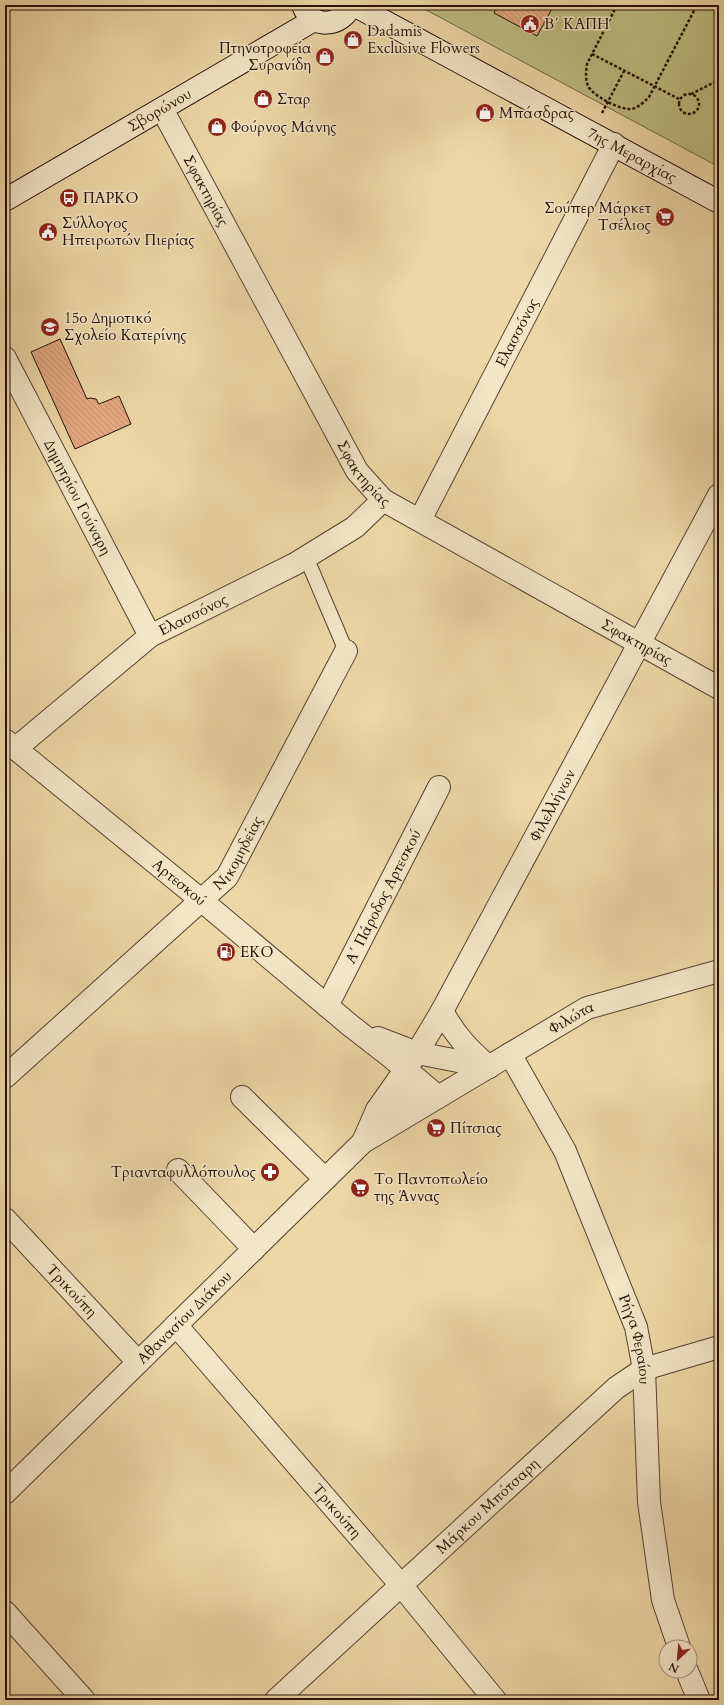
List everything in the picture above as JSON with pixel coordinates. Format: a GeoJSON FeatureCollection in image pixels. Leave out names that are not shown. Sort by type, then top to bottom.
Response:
{"type":"FeatureCollection","features":[{"type":"Feature","properties":{"kind":"street"},"geometry":{"type":"LineString","coordinates":[[309,12],[330,23],[344,17],[351,5]]}},
{"type":"Feature","properties":{"kind":"street","name":"7ης Μεραρχίας"},"geometry":{"type":"LineString","coordinates":[[354,5],[719,202]]}},
{"type":"Feature","properties":{"kind":"street","name":"Σβορώνου"},"geometry":{"type":"LineString","coordinates":[[5,200],[162,109],[309,12]]}},
{"type":"Feature","properties":{"kind":"street","name":"Σφακτηρίας"},"geometry":{"type":"LineString","coordinates":[[162,109],[357,472],[383,500],[719,688]]}},
{"type":"Feature","properties":{"kind":"street","name":"Ελασσόνος"},"geometry":{"type":"LineString","coordinates":[[420,520],[614,144]]}},
{"type":"Feature","properties":{"kind":"street","name":"Δημητρίου Γούναρη"},"geometry":{"type":"LineString","coordinates":[[5,358],[150,636]]}},
{"type":"Feature","properties":{"kind":"street","name":"Φιλελλήνων"},"geometry":{"type":"LineString","coordinates":[[377,1110],[411,1061],[442,1011],[640,645],[719,495]]}},
{"type":"Feature","properties":{"kind":"street","name":"Ελασσόνος"},"geometry":{"type":"LineString","coordinates":[[10,744],[150,636],[295,564],[355,527],[383,500]]}},
{"type":"Feature","properties":{"kind":"street","name":"Νικομηδείας"},"geometry":{"type":"LineString","coordinates":[[5,1077],[227,877],[346,651]]}},
{"type":"Feature","properties":{"kind":"street","name":"Αρτεσκού"},"geometry":{"type":"LineString","coordinates":[[10,744],[201,900],[351,1026],[383,1040],[411,1061],[437,1096]]}},
{"type":"Feature","properties":{"kind":"street","name":"Α΄ Πάροδος Αρτεσκού"},"geometry":{"type":"LineString","coordinates":[[327,1006],[439,787]]}},
{"type":"Feature","properties":{"kind":"street","name":"Φιλώτα"},"geometry":{"type":"LineString","coordinates":[[437,1096],[489,1067],[587,1008],[719,971]]}},
{"type":"Feature","properties":{"kind":"street"},"geometry":{"type":"LineString","coordinates":[[442,1011],[470,1052],[489,1067]]}},
{"type":"Feature","properties":{"kind":"street","name":"Ρήγα Φεραίου"},"geometry":{"type":"LineString","coordinates":[[510,1054],[564,1151],[636,1327],[644,1369],[649,1502],[663,1600],[676,1639]]}},
{"type":"Feature","properties":{"kind":"street","name":"Αρτεσκού"},"geometry":{"type":"LineString","coordinates":[[411,1061],[489,1067]]}},
{"type":"Feature","properties":{"kind":"street"},"geometry":{"type":"LineString","coordinates":[[377,1110],[400,1095],[437,1096]]}},
{"type":"Feature","properties":{"kind":"street","name":"Αθανασίου Διάκου"},"geometry":{"type":"LineString","coordinates":[[5,1493],[363,1142],[437,1096]]}},
{"type":"Feature","properties":{"kind":"street"},"geometry":{"type":"LineString","coordinates":[[242,1097],[325,1179]]}},
{"type":"Feature","properties":{"kind":"street","name":"Αθανασίου Διάκου"},"geometry":{"type":"LineString","coordinates":[[363,1142],[377,1110]]}},
{"type":"Feature","properties":{"kind":"street"},"geometry":{"type":"LineString","coordinates":[[178,1170],[254,1249]]}},
{"type":"Feature","properties":{"kind":"street","name":"Τρικούπη"},"geometry":{"type":"LineString","coordinates":[[5,1219],[138,1362]]}},
{"type":"Feature","properties":{"kind":"street","name":"Τρικούπη"},"geometry":{"type":"LineString","coordinates":[[176,1325],[400,1584],[495,1700]]}},
{"type":"Feature","properties":{"kind":"street","name":"Μάρκου Μπότσαρη"},"geometry":{"type":"LineString","coordinates":[[276,1700],[400,1584],[616,1388],[644,1369],[719,1347]]}},
{"type":"Feature","properties":{"kind":"street"},"geometry":{"type":"LineString","coordinates":[[5,1612],[84,1700]]}},
{"type":"Feature","properties":{"kind":"street"},"geometry":{"type":"LineString","coordinates":[[690,1679],[699,1700]]}},
{"type":"Feature","properties":{"kind":"lane"},"geometry":{"type":"LineString","coordinates":[[306,557],[346,651]]}},
{"type":"Feature","properties":{"kind":"path"},"geometry":{"type":"LineString","coordinates":[[617,5],[587,64],[585,75],[588,86],[596,95],[620,108],[631,109],[641,105],[655,86],[697,5]]}},
{"type":"Feature","properties":{"kind":"path"},"geometry":{"type":"LineString","coordinates":[[592,54],[681,100]]}},
{"type":"Feature","properties":{"kind":"path"},"geometry":{"type":"LineString","coordinates":[[602,113],[624,71]]}},
{"type":"Feature","properties":{"kind":"path"},"geometry":{"type":"LineString","coordinates":[[691,94],[696,98],[699,104],[695,112],[683,112],[680,107],[681,100],[684,96],[719,80]]}},
{"type":"Feature","properties":{"kind":"shaded area"},"geometry":{"type":"Polygon","coordinates":[[[417,5],[719,5],[719,167],[417,5]]]}},
{"type":"Feature","properties":{"kind":"building","name":"Β΄ ΚΑΠΗ"},"geometry":{"type":"Polygon","coordinates":[[[498,5],[554,5],[537,36],[494,13],[498,5]]]}},
{"type":"Feature","properties":{"kind":"building"},"geometry":{"type":"Polygon","coordinates":[[[60,339],[87,399],[96,399],[99,404],[119,396],[131,424],[75,449],[31,352],[60,339]]]}},
{"type":"Feature","properties":{"kind":"place","name":"Β΄ ΚΑΠΗ"},"geometry":{"type":"Point","coordinates":[530,24]}},
{"type":"Feature","properties":{"kind":"place","name":"Dadamis Exclusive Flowers"},"geometry":{"type":"Point","coordinates":[353,40]}},
{"type":"Feature","properties":{"kind":"place","name":"Πτηνοτροφεία Συρανίδη"},"geometry":{"type":"Point","coordinates":[325,57]}},
{"type":"Feature","properties":{"kind":"place","name":"Σταρ"},"geometry":{"type":"Point","coordinates":[263,99]}},
{"type":"Feature","properties":{"kind":"place","name":"Μπάσδρας"},"geometry":{"type":"Point","coordinates":[485,113]}},
{"type":"Feature","properties":{"kind":"place","name":"Φούρνος Μάνης"},"geometry":{"type":"Point","coordinates":[217,127]}},
{"type":"Feature","properties":{"kind":"place","name":"ΠΑΡΚΟ"},"geometry":{"type":"Point","coordinates":[69,198]}},
{"type":"Feature","properties":{"kind":"place","name":"Σούπερ Μάρκετ Τσέλιος"},"geometry":{"type":"Point","coordinates":[665,217]}},
{"type":"Feature","properties":{"kind":"place","name":"Σύλλογος Ηπειρωτών Πιερίας"},"geometry":{"type":"Point","coordinates":[48,232]}},
{"type":"Feature","properties":{"kind":"place","name":"15ο Δημοτικό Σχολείο Κατερίνης"},"geometry":{"type":"Point","coordinates":[50,327]}},
{"type":"Feature","properties":{"kind":"place","name":"ΕΚΟ"},"geometry":{"type":"Point","coordinates":[226,952]}},
{"type":"Feature","properties":{"kind":"place","name":"Πίτσιας"},"geometry":{"type":"Point","coordinates":[436,1128]}},
{"type":"Feature","properties":{"kind":"place","name":"Τριανταφυλλόπουλος"},"geometry":{"type":"Point","coordinates":[270,1172]}},
{"type":"Feature","properties":{"kind":"place","name":"Το Παντοπωλείο της Άννας"},"geometry":{"type":"Point","coordinates":[360,1188]}}]}
